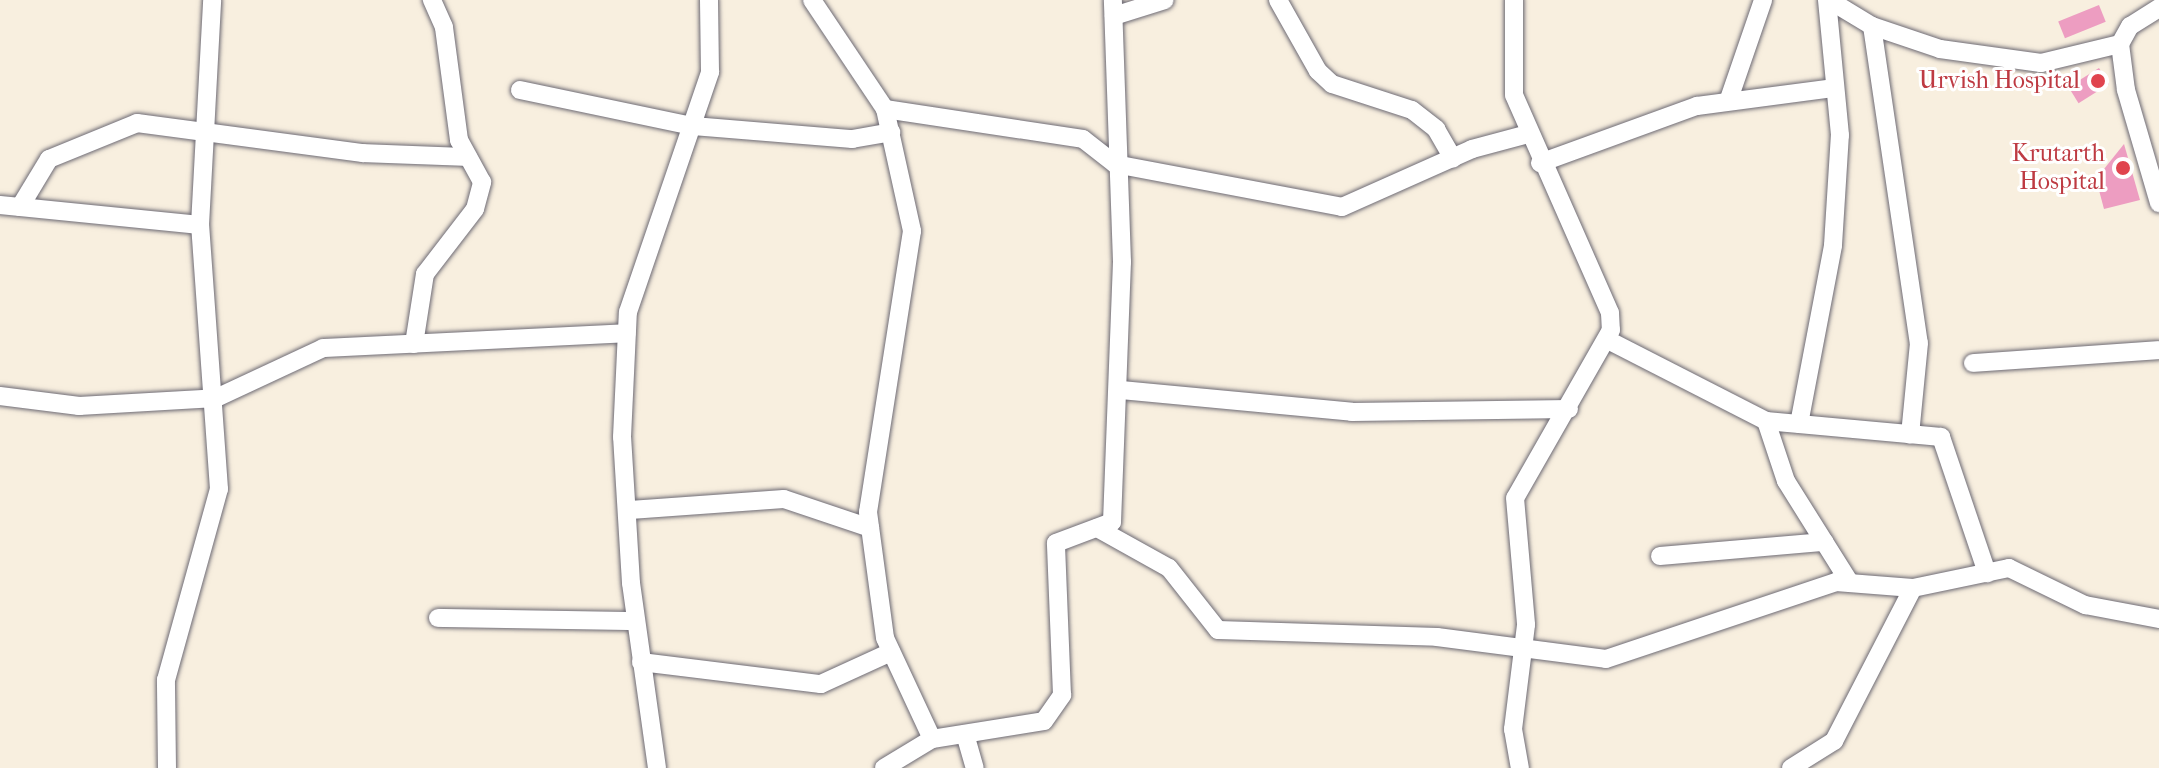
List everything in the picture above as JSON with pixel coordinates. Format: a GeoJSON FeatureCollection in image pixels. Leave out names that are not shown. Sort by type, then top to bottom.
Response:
{"type":"FeatureCollection","features":[{"type":"Feature","properties":{"kind":"street"},"geometry":{"type":"LineString","coordinates":[[167,768],[166,680],[219,489],[216,398],[200,225],[212,0]]}},
{"type":"Feature","properties":{"kind":"street"},"geometry":{"type":"LineString","coordinates":[[414,344],[425,274],[481,193],[480,174],[468,157],[432,0]]}},
{"type":"Feature","properties":{"kind":"street"},"geometry":{"type":"LineString","coordinates":[[657,768],[634,621],[630,510],[622,437],[627,333],[710,72],[709,0]]}},
{"type":"Feature","properties":{"kind":"street"},"geometry":{"type":"LineString","coordinates":[[812,0],[885,109],[912,231],[873,461],[870,528],[891,652],[932,739]]}},
{"type":"Feature","properties":{"kind":"street"},"geometry":{"type":"LineString","coordinates":[[884,768],[932,739],[1044,721],[1062,695],[1056,543],[1112,522],[1121,390],[1114,8],[1165,0]]}},
{"type":"Feature","properties":{"kind":"street"},"geometry":{"type":"LineString","coordinates":[[1278,0],[1332,84],[1412,110],[1453,158]]}},
{"type":"Feature","properties":{"kind":"street"},"geometry":{"type":"LineString","coordinates":[[1514,0],[1509,68],[1528,134],[1610,313],[1608,340],[1515,498],[1525,647],[1513,729],[1520,768]]}},
{"type":"Feature","properties":{"kind":"street"},"geometry":{"type":"LineString","coordinates":[[1729,99],[1763,0]]}},
{"type":"Feature","properties":{"kind":"street"},"geometry":{"type":"LineString","coordinates":[[1828,0],[1872,26],[1940,49],[2041,63],[2120,44]]}},
{"type":"Feature","properties":{"kind":"street"},"geometry":{"type":"LineString","coordinates":[[1799,424],[1833,245],[1840,135],[1833,88],[1828,0]]}},
{"type":"Feature","properties":{"kind":"street"},"geometry":{"type":"LineString","coordinates":[[2159,8],[2130,26],[2120,44],[2126,90],[2159,203]]}},
{"type":"Feature","properties":{"kind":"street"},"geometry":{"type":"LineString","coordinates":[[1872,26],[1919,343],[1910,435]]}},
{"type":"Feature","properties":{"kind":"street"},"geometry":{"type":"LineString","coordinates":[[1540,163],[1656,117],[1729,99],[1833,88]]}},
{"type":"Feature","properties":{"kind":"street"},"geometry":{"type":"LineString","coordinates":[[520,90],[693,126],[852,139],[891,132]]}},
{"type":"Feature","properties":{"kind":"street"},"geometry":{"type":"LineString","coordinates":[[885,109],[1083,139],[1115,164],[1342,207],[1453,158],[1528,134]]}},
{"type":"Feature","properties":{"kind":"street"},"geometry":{"type":"LineString","coordinates":[[20,207],[36,175],[69,148],[137,123],[204,126],[363,153],[468,157]]}},
{"type":"Feature","properties":{"kind":"street"},"geometry":{"type":"LineString","coordinates":[[0,205],[200,225]]}},
{"type":"Feature","properties":{"kind":"street"},"geometry":{"type":"LineString","coordinates":[[0,396],[79,406],[216,398],[323,348],[627,333]]}},
{"type":"Feature","properties":{"kind":"street"},"geometry":{"type":"LineString","coordinates":[[1608,340],[1766,421],[1941,437],[1987,573]]}},
{"type":"Feature","properties":{"kind":"street"},"geometry":{"type":"LineString","coordinates":[[1973,363],[2159,350]]}},
{"type":"Feature","properties":{"kind":"street"},"geometry":{"type":"LineString","coordinates":[[1121,390],[1352,412],[1569,409]]}},
{"type":"Feature","properties":{"kind":"street"},"geometry":{"type":"LineString","coordinates":[[1766,421],[1786,481],[1850,583]]}},
{"type":"Feature","properties":{"kind":"street"},"geometry":{"type":"LineString","coordinates":[[630,510],[784,499],[870,528]]}},
{"type":"Feature","properties":{"kind":"street"},"geometry":{"type":"LineString","coordinates":[[1097,528],[1169,568],[1218,630],[1525,647],[1606,659],[1850,583],[1913,588],[2009,568],[2085,605],[2159,619]]}},
{"type":"Feature","properties":{"kind":"street"},"geometry":{"type":"LineString","coordinates":[[1660,556],[1824,542]]}},
{"type":"Feature","properties":{"kind":"street"},"geometry":{"type":"LineString","coordinates":[[1791,768],[1834,741],[1913,588]]}},
{"type":"Feature","properties":{"kind":"street"},"geometry":{"type":"LineString","coordinates":[[438,618],[634,621]]}},
{"type":"Feature","properties":{"kind":"street"},"geometry":{"type":"LineString","coordinates":[[641,662],[821,684],[891,652]]}},
{"type":"Feature","properties":{"kind":"street"},"geometry":{"type":"LineString","coordinates":[[965,734],[975,768]]}},
{"type":"Feature","properties":{"kind":"building"},"geometry":{"type":"Polygon","coordinates":[[[2099,5],[2106,22],[2065,38],[2058,21],[2099,5]]]}},
{"type":"Feature","properties":{"kind":"building"},"geometry":{"type":"Polygon","coordinates":[[[2099,68],[2109,84],[2079,103],[2068,87],[2099,68]]]}},
{"type":"Feature","properties":{"kind":"building"},"geometry":{"type":"Polygon","coordinates":[[[2124,144],[2140,200],[2104,209],[2096,179],[2124,144]]]}},
{"type":"Feature","properties":{"kind":"place","name":"Urvish Hospital"},"geometry":{"type":"Point","coordinates":[2098,81]}},
{"type":"Feature","properties":{"kind":"place","name":"Krutarth Hospital"},"geometry":{"type":"Point","coordinates":[2123,168]}}]}
